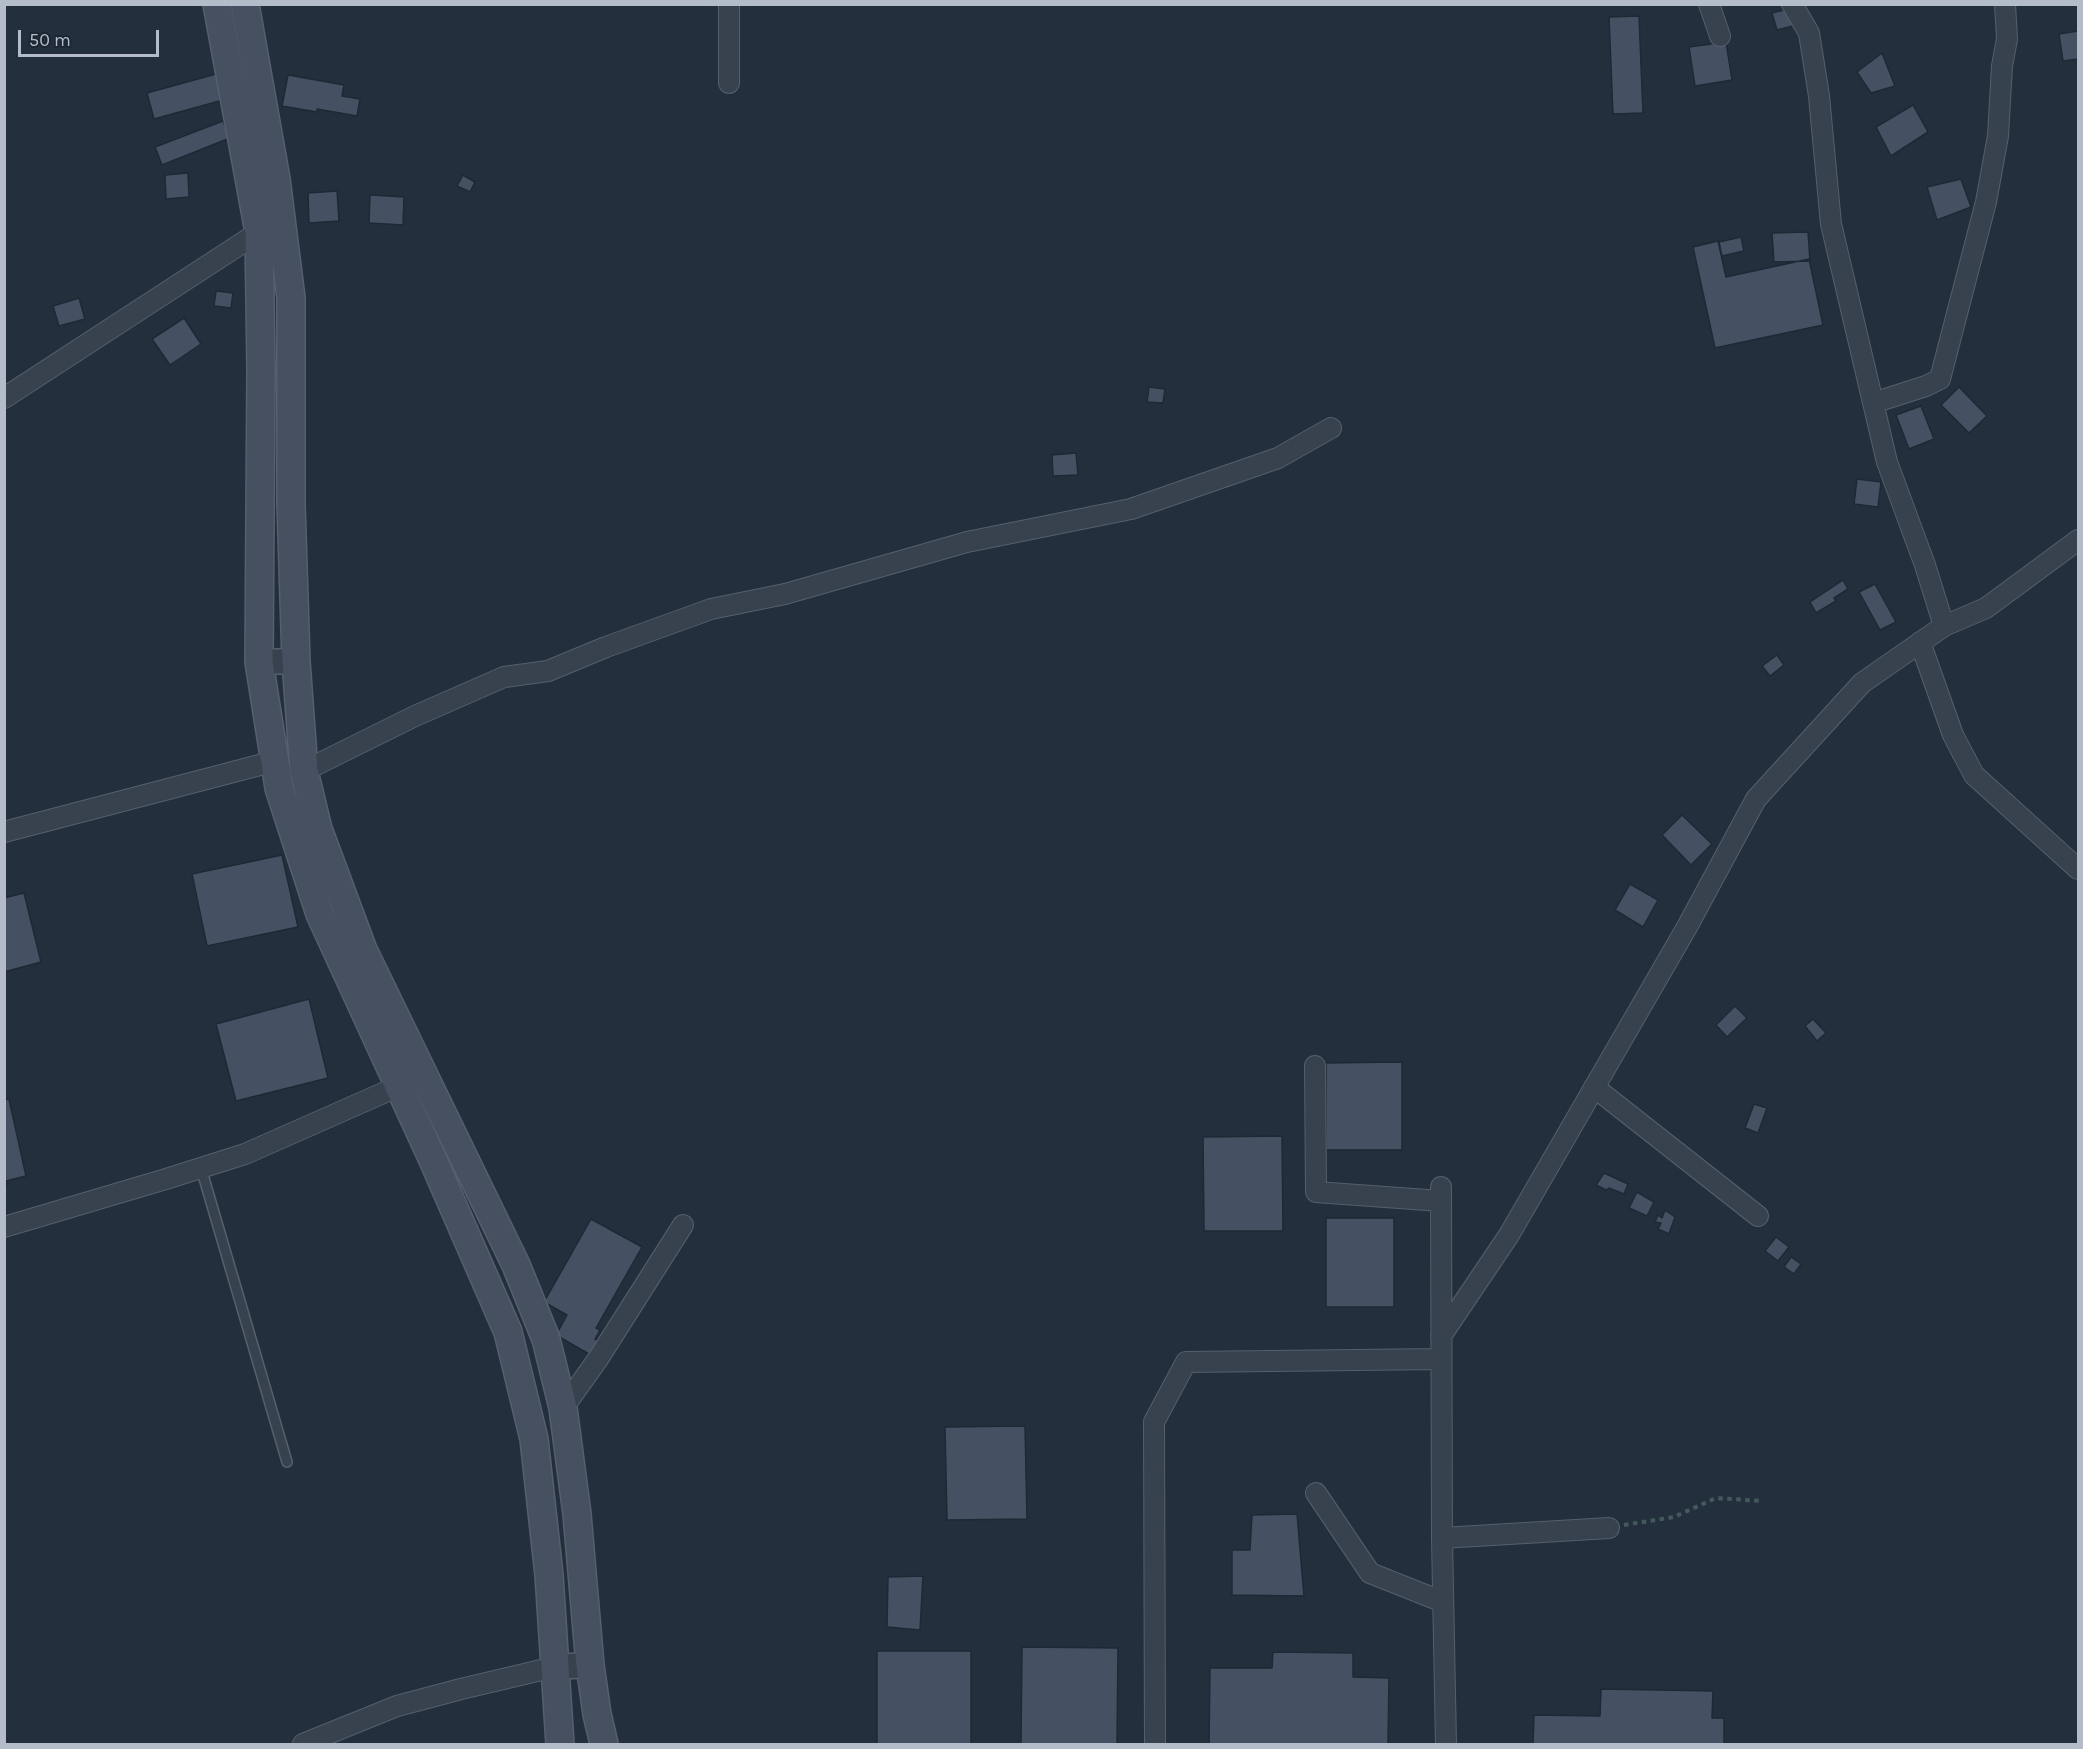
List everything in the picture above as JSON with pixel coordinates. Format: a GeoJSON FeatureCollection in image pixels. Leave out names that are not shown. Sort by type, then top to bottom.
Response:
{"type":"FeatureCollection","features":[{"type":"Feature","properties":{"kind":"main road"},"geometry":{"type":"LineString","coordinates":[[217,4],[271,235],[291,298],[291,504],[296,661],[304,771],[318,829],[363,950],[516,1265],[546,1339],[563,1408],[577,1514],[590,1665],[604,1744]]}},
{"type":"Feature","properties":{"kind":"main road"},"geometry":{"type":"LineString","coordinates":[[245,4],[276,179],[261,369],[259,662],[279,788],[320,914],[508,1332],[534,1440],[549,1575],[560,1744]]}},
{"type":"Feature","properties":{"kind":"street"},"geometry":{"type":"LineString","coordinates":[[729,4],[729,83]]}},
{"type":"Feature","properties":{"kind":"street"},"geometry":{"type":"LineString","coordinates":[[1709,4],[1720,36]]}},
{"type":"Feature","properties":{"kind":"street"},"geometry":{"type":"LineString","coordinates":[[1792,4],[1809,33],[1819,96],[1831,224],[1887,462],[1925,565],[1944,626]]}},
{"type":"Feature","properties":{"kind":"street"},"geometry":{"type":"LineString","coordinates":[[1873,403],[1926,386],[1940,379],[1986,202],[1998,136],[2002,66],[2007,39],[2005,4]]}},
{"type":"Feature","properties":{"kind":"street"},"geometry":{"type":"LineString","coordinates":[[4,398],[271,235]]}},
{"type":"Feature","properties":{"kind":"street"},"geometry":{"type":"LineString","coordinates":[[304,771],[415,716],[504,677],[548,671],[606,647],[711,609],[785,594],[967,542],[1131,510],[1278,458],[1331,428]]}},
{"type":"Feature","properties":{"kind":"street"},"geometry":{"type":"LineString","coordinates":[[1441,1336],[1509,1235],[1687,927],[1756,799],[1862,682],[1944,626],[1986,608],[2079,540]]}},
{"type":"Feature","properties":{"kind":"street"},"geometry":{"type":"LineString","coordinates":[[1920,642],[1953,735],[1974,775],[2079,869]]}},
{"type":"Feature","properties":{"kind":"street"},"geometry":{"type":"LineString","coordinates":[[259,662],[296,661]]}},
{"type":"Feature","properties":{"kind":"street"},"geometry":{"type":"LineString","coordinates":[[4,832],[275,761]]}},
{"type":"Feature","properties":{"kind":"street"},"geometry":{"type":"LineString","coordinates":[[1315,1066],[1316,1192],[1441,1194],[1442,1538],[1446,1744]]}},
{"type":"Feature","properties":{"kind":"street"},"geometry":{"type":"LineString","coordinates":[[4,1227],[245,1154],[399,1086]]}},
{"type":"Feature","properties":{"kind":"street"},"geometry":{"type":"LineString","coordinates":[[1594,1087],[1758,1216]]}},
{"type":"Feature","properties":{"kind":"street"},"geometry":{"type":"LineString","coordinates":[[563,1408],[598,1359],[683,1225]]}},
{"type":"Feature","properties":{"kind":"street"},"geometry":{"type":"LineString","coordinates":[[1155,1744],[1154,1422],[1186,1362],[1441,1359]]}},
{"type":"Feature","properties":{"kind":"street"},"geometry":{"type":"LineString","coordinates":[[1316,1493],[1370,1573],[1443,1602]]}},
{"type":"Feature","properties":{"kind":"street"},"geometry":{"type":"LineString","coordinates":[[1442,1538],[1609,1528]]}},
{"type":"Feature","properties":{"kind":"street"},"geometry":{"type":"LineString","coordinates":[[303,1744],[397,1707],[460,1689],[554,1667],[590,1665]]}},
{"type":"Feature","properties":{"kind":"lane"},"geometry":{"type":"LineString","coordinates":[[201,1168],[287,1462]]}},
{"type":"Feature","properties":{"kind":"path"},"geometry":{"type":"LineString","coordinates":[[1609,1528],[1674,1516],[1716,1498],[1762,1501]]}},
{"type":"Feature","properties":{"kind":"building"},"geometry":{"type":"Polygon","coordinates":[[[1788,9],[1793,26],[1777,30],[1772,13],[1788,9]]]}},
{"type":"Feature","properties":{"kind":"building"},"geometry":{"type":"Polygon","coordinates":[[[1639,16],[1643,113],[1613,114],[1609,17],[1639,16]]]}},
{"type":"Feature","properties":{"kind":"building"},"geometry":{"type":"Polygon","coordinates":[[[2078,31],[2078,59],[2063,61],[2059,34],[2078,31]]]}},
{"type":"Feature","properties":{"kind":"building"},"geometry":{"type":"Polygon","coordinates":[[[1726,42],[1732,80],[1695,86],[1689,47],[1726,42]]]}},
{"type":"Feature","properties":{"kind":"building"},"geometry":{"type":"Polygon","coordinates":[[[1882,53],[1895,86],[1871,93],[1857,72],[1882,53]]]}},
{"type":"Feature","properties":{"kind":"building"},"geometry":{"type":"Polygon","coordinates":[[[216,74],[223,100],[154,119],[147,93],[216,74]]]}},
{"type":"Feature","properties":{"kind":"building"},"geometry":{"type":"Polygon","coordinates":[[[288,75],[344,85],[342,96],[360,99],[357,116],[282,106],[288,75]]]}},
{"type":"Feature","properties":{"kind":"building"},"geometry":{"type":"Polygon","coordinates":[[[1913,105],[1928,132],[1891,156],[1876,127],[1913,105]]]}},
{"type":"Feature","properties":{"kind":"building"},"geometry":{"type":"Polygon","coordinates":[[[223,121],[230,138],[162,165],[155,147],[223,121]]]}},
{"type":"Feature","properties":{"kind":"building"},"geometry":{"type":"Polygon","coordinates":[[[188,173],[189,197],[166,199],[165,175],[188,173]]]}},
{"type":"Feature","properties":{"kind":"building"},"geometry":{"type":"Polygon","coordinates":[[[463,175],[475,182],[470,192],[457,186],[463,175]]]}},
{"type":"Feature","properties":{"kind":"building"},"geometry":{"type":"Polygon","coordinates":[[[1961,179],[1971,207],[1937,220],[1927,187],[1961,179]]]}},
{"type":"Feature","properties":{"kind":"building"},"geometry":{"type":"Polygon","coordinates":[[[337,191],[339,221],[309,223],[308,193],[337,191]]]}},
{"type":"Feature","properties":{"kind":"building"},"geometry":{"type":"Polygon","coordinates":[[[370,195],[404,197],[403,225],[369,223],[370,195]]]}},
{"type":"Feature","properties":{"kind":"building"},"geometry":{"type":"Polygon","coordinates":[[[1808,232],[1810,261],[1774,262],[1772,233],[1808,232]]]}},
{"type":"Feature","properties":{"kind":"building"},"geometry":{"type":"Polygon","coordinates":[[[1741,237],[1744,251],[1722,256],[1719,242],[1741,237]]]}},
{"type":"Feature","properties":{"kind":"building"},"geometry":{"type":"Polygon","coordinates":[[[1718,241],[1726,277],[1809,259],[1823,325],[1715,348],[1693,247],[1718,241]]]}},
{"type":"Feature","properties":{"kind":"building"},"geometry":{"type":"Polygon","coordinates":[[[216,291],[233,293],[231,308],[214,306],[216,291]]]}},
{"type":"Feature","properties":{"kind":"building"},"geometry":{"type":"Polygon","coordinates":[[[79,298],[85,319],[59,326],[53,306],[79,298]]]}},
{"type":"Feature","properties":{"kind":"building"},"geometry":{"type":"Polygon","coordinates":[[[184,318],[201,344],[170,365],[152,339],[184,318]]]}},
{"type":"Feature","properties":{"kind":"building"},"geometry":{"type":"Polygon","coordinates":[[[1149,387],[1165,389],[1163,403],[1147,402],[1149,387]]]}},
{"type":"Feature","properties":{"kind":"building"},"geometry":{"type":"Polygon","coordinates":[[[1959,387],[1987,416],[1969,433],[1941,405],[1959,387]]]}},
{"type":"Feature","properties":{"kind":"building"},"geometry":{"type":"Polygon","coordinates":[[[1921,406],[1934,439],[1909,449],[1896,415],[1921,406]]]}},
{"type":"Feature","properties":{"kind":"building"},"geometry":{"type":"Polygon","coordinates":[[[1076,453],[1078,475],[1053,476],[1052,455],[1076,453]]]}},
{"type":"Feature","properties":{"kind":"building"},"geometry":{"type":"Polygon","coordinates":[[[1857,479],[1881,482],[1878,507],[1854,504],[1857,479]]]}},
{"type":"Feature","properties":{"kind":"building"},"geometry":{"type":"Polygon","coordinates":[[[1843,580],[1848,589],[1834,598],[1836,601],[1816,613],[1810,602],[1843,580]]]}},
{"type":"Feature","properties":{"kind":"building"},"geometry":{"type":"Polygon","coordinates":[[[1875,584],[1896,622],[1880,630],[1859,592],[1875,584]]]}},
{"type":"Feature","properties":{"kind":"building"},"geometry":{"type":"Polygon","coordinates":[[[1777,655],[1784,665],[1770,676],[1762,666],[1777,655]]]}},
{"type":"Feature","properties":{"kind":"building"},"geometry":{"type":"Polygon","coordinates":[[[1682,815],[1712,844],[1691,865],[1662,835],[1682,815]]]}},
{"type":"Feature","properties":{"kind":"building"},"geometry":{"type":"Polygon","coordinates":[[[282,855],[298,927],[207,946],[192,874],[282,855]]]}},
{"type":"Feature","properties":{"kind":"building"},"geometry":{"type":"Polygon","coordinates":[[[1630,884],[1658,900],[1643,927],[1615,910],[1630,884]]]}},
{"type":"Feature","properties":{"kind":"building"},"geometry":{"type":"Polygon","coordinates":[[[24,893],[41,962],[4,972],[4,898],[24,893]]]}},
{"type":"Feature","properties":{"kind":"building"},"geometry":{"type":"Polygon","coordinates":[[[309,999],[328,1078],[236,1101],[216,1024],[309,999]]]}},
{"type":"Feature","properties":{"kind":"building"},"geometry":{"type":"Polygon","coordinates":[[[1735,1006],[1747,1018],[1727,1037],[1716,1025],[1735,1006]]]}},
{"type":"Feature","properties":{"kind":"building"},"geometry":{"type":"Polygon","coordinates":[[[1813,1019],[1826,1033],[1817,1041],[1805,1026],[1813,1019]]]}},
{"type":"Feature","properties":{"kind":"building"},"geometry":{"type":"Polygon","coordinates":[[[1402,1062],[1402,1150],[1326,1150],[1326,1063],[1402,1062]]]}},
{"type":"Feature","properties":{"kind":"building"},"geometry":{"type":"Polygon","coordinates":[[[9,1099],[26,1176],[6,1181],[7,1185],[4,1186],[4,1100],[9,1099]]]}},
{"type":"Feature","properties":{"kind":"building"},"geometry":{"type":"Polygon","coordinates":[[[1754,1104],[1767,1108],[1758,1133],[1745,1128],[1754,1104]]]}},
{"type":"Feature","properties":{"kind":"building"},"geometry":{"type":"Polygon","coordinates":[[[1282,1136],[1283,1231],[1204,1231],[1203,1137],[1282,1136]]]}},
{"type":"Feature","properties":{"kind":"building"},"geometry":{"type":"Polygon","coordinates":[[[1604,1173],[1628,1184],[1624,1194],[1596,1185],[1604,1173]]]}},
{"type":"Feature","properties":{"kind":"building"},"geometry":{"type":"Polygon","coordinates":[[[1637,1192],[1654,1202],[1647,1216],[1629,1208],[1637,1192]]]}},
{"type":"Feature","properties":{"kind":"building"},"geometry":{"type":"Polygon","coordinates":[[[1665,1210],[1675,1217],[1669,1234],[1658,1229],[1661,1223],[1655,1222],[1658,1215],[1662,1218],[1665,1210]]]}},
{"type":"Feature","properties":{"kind":"building"},"geometry":{"type":"Polygon","coordinates":[[[1326,1218],[1394,1218],[1394,1307],[1326,1307],[1326,1218]]]}},
{"type":"Feature","properties":{"kind":"building"},"geometry":{"type":"Polygon","coordinates":[[[591,1219],[642,1247],[596,1328],[600,1330],[595,1339],[602,1343],[594,1357],[556,1335],[567,1315],[544,1302],[591,1219]]]}},
{"type":"Feature","properties":{"kind":"building"},"geometry":{"type":"Polygon","coordinates":[[[1776,1237],[1789,1247],[1778,1261],[1765,1251],[1776,1237]]]}},
{"type":"Feature","properties":{"kind":"building"},"geometry":{"type":"Polygon","coordinates":[[[1791,1257],[1801,1264],[1794,1274],[1784,1267],[1791,1257]]]}},
{"type":"Feature","properties":{"kind":"building"},"geometry":{"type":"Polygon","coordinates":[[[1025,1426],[1027,1519],[947,1520],[945,1427],[1025,1426]]]}},
{"type":"Feature","properties":{"kind":"building"},"geometry":{"type":"Polygon","coordinates":[[[1297,1514],[1304,1596],[1232,1595],[1232,1550],[1250,1550],[1252,1515],[1297,1514]]]}},
{"type":"Feature","properties":{"kind":"building"},"geometry":{"type":"Polygon","coordinates":[[[923,1576],[920,1630],[887,1627],[888,1577],[923,1576]]]}},
{"type":"Feature","properties":{"kind":"building"},"geometry":{"type":"Polygon","coordinates":[[[1022,1647],[1118,1648],[1117,1744],[1021,1744],[1022,1647]]]}},
{"type":"Feature","properties":{"kind":"building"},"geometry":{"type":"Polygon","coordinates":[[[877,1651],[971,1651],[971,1744],[877,1744],[877,1651]]]}},
{"type":"Feature","properties":{"kind":"building"},"geometry":{"type":"Polygon","coordinates":[[[1273,1652],[1353,1653],[1353,1677],[1389,1678],[1388,1744],[1209,1744],[1210,1668],[1272,1668],[1273,1652]]]}},
{"type":"Feature","properties":{"kind":"building"},"geometry":{"type":"Polygon","coordinates":[[[1601,1689],[1713,1691],[1712,1718],[1724,1718],[1724,1744],[1533,1744],[1534,1715],[1600,1716],[1601,1689]]]}}]}
